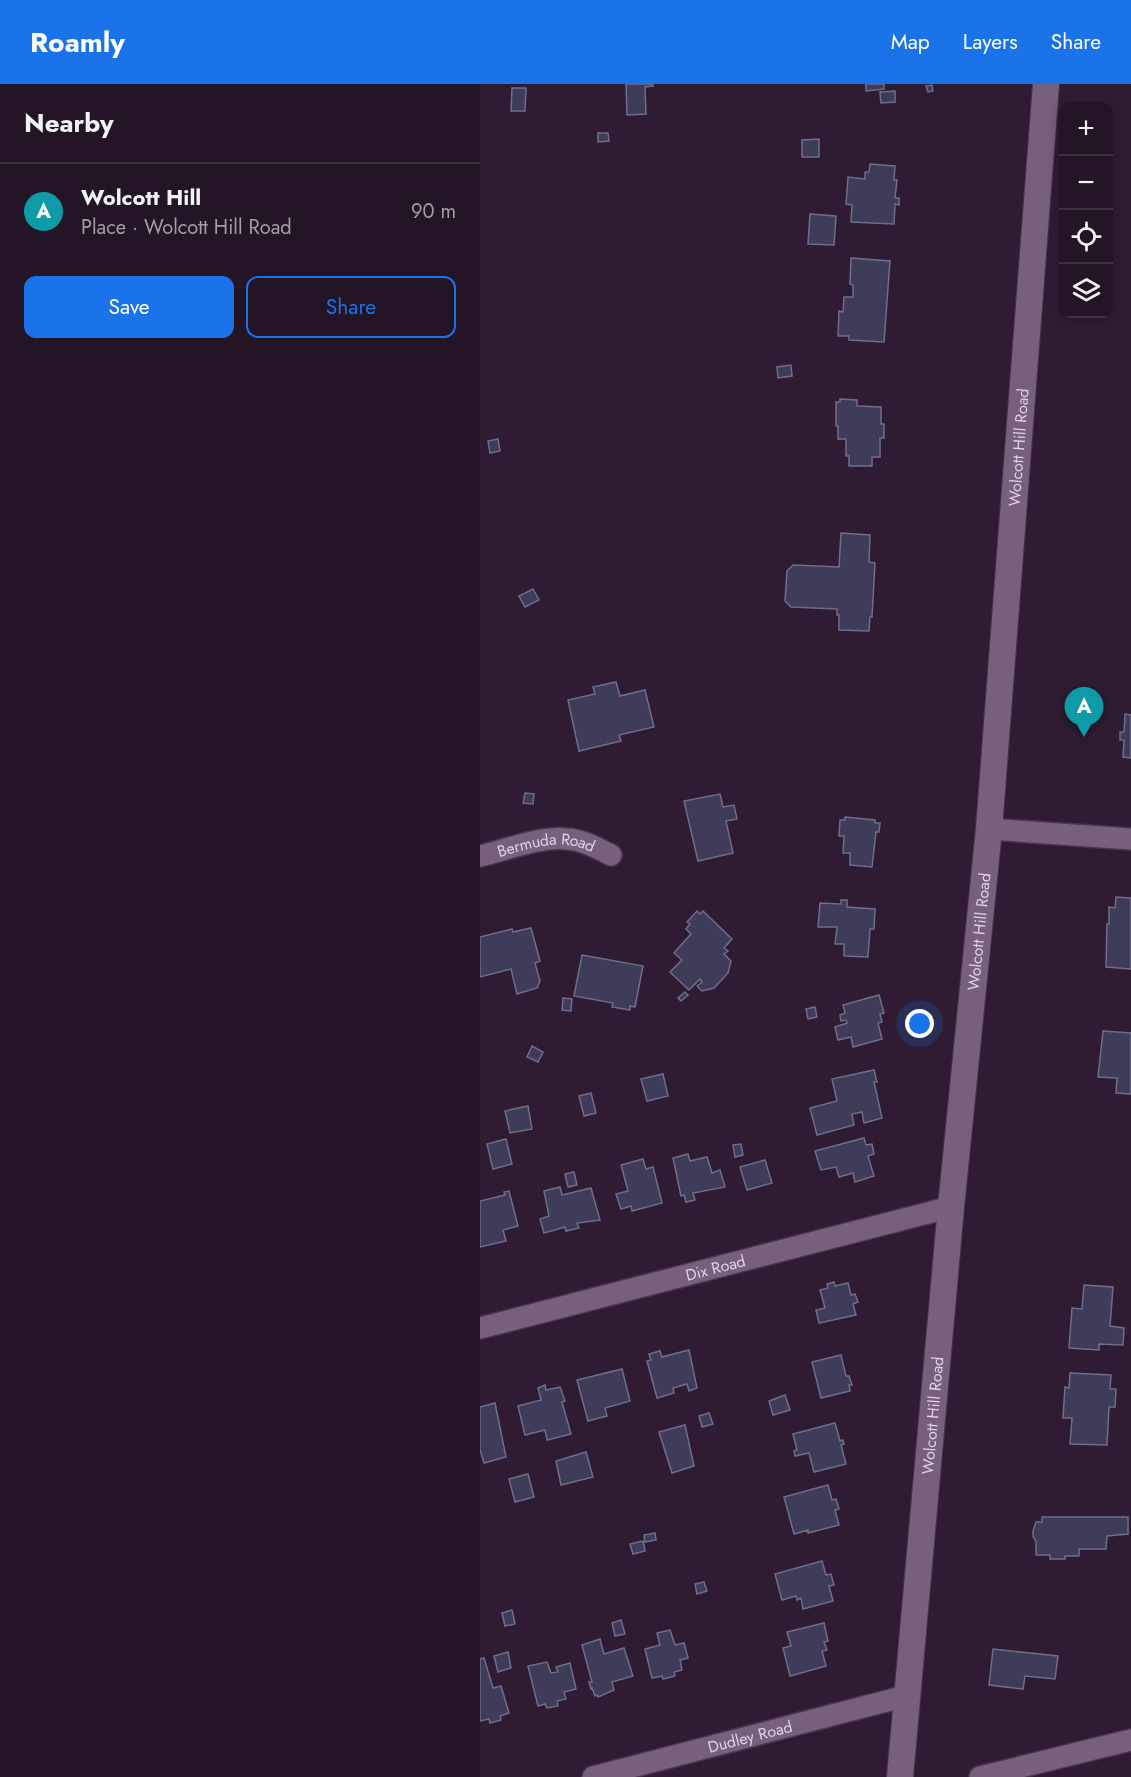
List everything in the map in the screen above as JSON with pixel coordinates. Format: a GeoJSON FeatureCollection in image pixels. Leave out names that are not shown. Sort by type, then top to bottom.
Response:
{"type":"FeatureCollection","features":[{"type":"Feature","properties":{"kind":"street","name":"Wolcott Hill Road"},"geometry":{"type":"LineString","coordinates":[[900,1777],[951,1207],[989,830],[1046,84]]}},
{"type":"Feature","properties":{"kind":"street"},"geometry":{"type":"LineString","coordinates":[[989,830],[1131,839]]}},
{"type":"Feature","properties":{"kind":"street","name":"Bermuda Road"},"geometry":{"type":"LineString","coordinates":[[480,856],[548,839],[567,838],[590,844],[611,855]]}},
{"type":"Feature","properties":{"kind":"street","name":"Dix Road"},"geometry":{"type":"LineString","coordinates":[[480,1328],[951,1207]]}},
{"type":"Feature","properties":{"kind":"street","name":"Dudley Road"},"geometry":{"type":"LineString","coordinates":[[593,1777],[906,1696]]}},
{"type":"Feature","properties":{"kind":"street"},"geometry":{"type":"LineString","coordinates":[[981,1777],[1131,1740]]}},
{"type":"Feature","properties":{"kind":"building"},"geometry":{"type":"Polygon","coordinates":[[[626,84],[653,84],[653,86],[645,87],[646,114],[627,115],[626,84]]]}},
{"type":"Feature","properties":{"kind":"building"},"geometry":{"type":"Polygon","coordinates":[[[866,84],[884,84],[884,89],[866,91],[866,84]]]}},
{"type":"Feature","properties":{"kind":"building"},"geometry":{"type":"Polygon","coordinates":[[[932,85],[933,91],[928,92],[926,86],[932,85]]]}},
{"type":"Feature","properties":{"kind":"building"},"geometry":{"type":"Polygon","coordinates":[[[512,88],[526,88],[525,111],[511,111],[512,88]]]}},
{"type":"Feature","properties":{"kind":"building"},"geometry":{"type":"Polygon","coordinates":[[[895,91],[895,102],[881,103],[880,92],[895,91]]]}},
{"type":"Feature","properties":{"kind":"building"},"geometry":{"type":"Polygon","coordinates":[[[598,133],[608,133],[609,141],[598,142],[598,133]]]}},
{"type":"Feature","properties":{"kind":"building"},"geometry":{"type":"Polygon","coordinates":[[[819,139],[819,157],[802,157],[802,140],[819,139]]]}},
{"type":"Feature","properties":{"kind":"building"},"geometry":{"type":"Polygon","coordinates":[[[870,164],[895,166],[894,180],[897,180],[895,198],[899,198],[899,205],[895,204],[894,224],[851,222],[852,205],[846,204],[848,177],[865,179],[865,172],[869,172],[870,164]]]}},
{"type":"Feature","properties":{"kind":"building"},"geometry":{"type":"Polygon","coordinates":[[[810,214],[836,216],[834,245],[808,244],[810,214]]]}},
{"type":"Feature","properties":{"kind":"building"},"geometry":{"type":"Polygon","coordinates":[[[851,258],[890,261],[884,342],[849,340],[849,336],[838,336],[839,311],[843,312],[844,297],[853,297],[853,285],[850,284],[851,258]]]}},
{"type":"Feature","properties":{"kind":"building"},"geometry":{"type":"Polygon","coordinates":[[[791,365],[792,376],[778,378],[777,367],[791,365]]]}},
{"type":"Feature","properties":{"kind":"building"},"geometry":{"type":"Polygon","coordinates":[[[840,399],[857,400],[857,406],[881,407],[884,438],[880,438],[880,457],[872,457],[872,466],[849,466],[849,456],[846,456],[846,439],[838,439],[838,426],[836,426],[836,402],[840,402],[840,399]]]}},
{"type":"Feature","properties":{"kind":"building"},"geometry":{"type":"Polygon","coordinates":[[[498,439],[500,451],[490,453],[488,441],[498,439]]]}},
{"type":"Feature","properties":{"kind":"building"},"geometry":{"type":"Polygon","coordinates":[[[841,533],[870,535],[869,562],[875,563],[869,631],[839,630],[837,609],[791,607],[785,601],[787,571],[793,565],[839,567],[841,533]]]}},
{"type":"Feature","properties":{"kind":"building"},"geometry":{"type":"Polygon","coordinates":[[[533,589],[539,600],[525,607],[519,596],[533,589]]]}},
{"type":"Feature","properties":{"kind":"building"},"geometry":{"type":"Polygon","coordinates":[[[616,682],[620,696],[645,690],[654,727],[619,735],[621,741],[579,751],[568,700],[595,694],[593,687],[616,682]]]}},
{"type":"Feature","properties":{"kind":"building"},"geometry":{"type":"Polygon","coordinates":[[[1125,714],[1131,715],[1131,758],[1123,757],[1124,740],[1120,740],[1120,732],[1124,732],[1125,714]]]}},
{"type":"Feature","properties":{"kind":"building"},"geometry":{"type":"Polygon","coordinates":[[[525,793],[534,794],[533,804],[523,803],[525,793]]]}},
{"type":"Feature","properties":{"kind":"building"},"geometry":{"type":"Polygon","coordinates":[[[720,794],[723,807],[734,805],[737,819],[726,821],[733,853],[698,861],[684,801],[720,794]]]}},
{"type":"Feature","properties":{"kind":"building"},"geometry":{"type":"Polygon","coordinates":[[[845,817],[875,820],[875,823],[880,823],[879,832],[876,832],[872,867],[850,865],[850,853],[843,853],[844,836],[839,836],[840,820],[845,820],[845,817]]]}},
{"type":"Feature","properties":{"kind":"building"},"geometry":{"type":"Polygon","coordinates":[[[1116,897],[1131,898],[1131,969],[1106,967],[1109,907],[1115,908],[1116,897]]]}},
{"type":"Feature","properties":{"kind":"building"},"geometry":{"type":"Polygon","coordinates":[[[841,900],[847,900],[847,907],[875,909],[874,929],[870,929],[868,957],[844,956],[844,944],[835,944],[837,927],[818,927],[820,903],[841,904],[841,900]]]}},
{"type":"Feature","properties":{"kind":"building"},"geometry":{"type":"Polygon","coordinates":[[[697,911],[700,914],[703,911],[732,939],[724,948],[728,951],[724,954],[731,961],[728,973],[714,988],[702,991],[697,986],[702,982],[700,979],[689,990],[670,972],[682,960],[674,953],[691,934],[686,929],[690,924],[687,922],[697,911]]]}},
{"type":"Feature","properties":{"kind":"building"},"geometry":{"type":"Polygon","coordinates":[[[531,928],[540,961],[535,963],[540,981],[537,988],[517,994],[511,969],[480,977],[480,937],[512,929],[513,932],[531,928]]]}},
{"type":"Feature","properties":{"kind":"building"},"geometry":{"type":"Polygon","coordinates":[[[582,955],[643,966],[635,1007],[630,1006],[630,1010],[612,1007],[613,1003],[574,996],[582,955]]]}},
{"type":"Feature","properties":{"kind":"building"},"geometry":{"type":"Polygon","coordinates":[[[685,992],[688,995],[681,1001],[678,998],[685,992]]]}},
{"type":"Feature","properties":{"kind":"building"},"geometry":{"type":"Polygon","coordinates":[[[879,995],[884,1013],[880,1014],[882,1022],[878,1023],[882,1039],[853,1047],[851,1037],[838,1040],[835,1027],[847,1023],[846,1020],[841,1021],[840,1015],[845,1013],[843,1005],[879,995]]]}},
{"type":"Feature","properties":{"kind":"building"},"geometry":{"type":"Polygon","coordinates":[[[563,998],[572,999],[571,1011],[562,1010],[563,998]]]}},
{"type":"Feature","properties":{"kind":"building"},"geometry":{"type":"Polygon","coordinates":[[[815,1007],[817,1017],[808,1019],[806,1009],[815,1007]]]}},
{"type":"Feature","properties":{"kind":"building"},"geometry":{"type":"Polygon","coordinates":[[[1103,1031],[1131,1033],[1131,1094],[1116,1093],[1117,1078],[1098,1077],[1103,1031]]]}},
{"type":"Feature","properties":{"kind":"building"},"geometry":{"type":"Polygon","coordinates":[[[532,1046],[543,1052],[538,1062],[527,1057],[532,1046]]]}},
{"type":"Feature","properties":{"kind":"building"},"geometry":{"type":"Polygon","coordinates":[[[874,1070],[877,1082],[874,1082],[882,1118],[864,1123],[862,1112],[852,1114],[854,1125],[817,1135],[810,1108],[837,1101],[832,1079],[874,1070]]]}},
{"type":"Feature","properties":{"kind":"building"},"geometry":{"type":"Polygon","coordinates":[[[663,1074],[668,1096],[647,1101],[641,1079],[663,1074]]]}},
{"type":"Feature","properties":{"kind":"building"},"geometry":{"type":"Polygon","coordinates":[[[591,1093],[596,1113],[584,1116],[579,1096],[591,1093]]]}},
{"type":"Feature","properties":{"kind":"building"},"geometry":{"type":"Polygon","coordinates":[[[528,1106],[532,1129],[510,1133],[505,1111],[528,1106]]]}},
{"type":"Feature","properties":{"kind":"building"},"geometry":{"type":"Polygon","coordinates":[[[864,1138],[866,1145],[872,1144],[874,1154],[868,1156],[874,1176],[855,1182],[853,1173],[839,1177],[836,1167],[821,1170],[815,1151],[864,1138]]]}},
{"type":"Feature","properties":{"kind":"building"},"geometry":{"type":"Polygon","coordinates":[[[506,1139],[512,1164],[493,1169],[487,1144],[506,1139]]]}},
{"type":"Feature","properties":{"kind":"building"},"geometry":{"type":"Polygon","coordinates":[[[741,1144],[743,1155],[735,1157],[733,1145],[741,1144]]]}},
{"type":"Feature","properties":{"kind":"building"},"geometry":{"type":"Polygon","coordinates":[[[688,1154],[690,1161],[707,1157],[712,1173],[720,1170],[725,1187],[693,1193],[695,1200],[686,1202],[684,1195],[681,1196],[673,1158],[688,1154]]]}},
{"type":"Feature","properties":{"kind":"building"},"geometry":{"type":"Polygon","coordinates":[[[643,1159],[646,1169],[653,1167],[662,1203],[632,1211],[631,1206],[621,1209],[616,1194],[628,1191],[621,1165],[643,1159]]]}},
{"type":"Feature","properties":{"kind":"building"},"geometry":{"type":"Polygon","coordinates":[[[765,1160],[772,1183],[747,1190],[740,1167],[765,1160]]]}},
{"type":"Feature","properties":{"kind":"building"},"geometry":{"type":"Polygon","coordinates":[[[574,1172],[577,1185],[568,1187],[565,1174],[574,1172]]]}},
{"type":"Feature","properties":{"kind":"building"},"geometry":{"type":"Polygon","coordinates":[[[560,1187],[562,1195],[591,1188],[600,1220],[577,1223],[579,1228],[566,1231],[565,1227],[544,1233],[540,1219],[549,1216],[544,1191],[560,1187]]]}},
{"type":"Feature","properties":{"kind":"building"},"geometry":{"type":"Polygon","coordinates":[[[509,1191],[518,1226],[503,1230],[506,1241],[480,1247],[480,1201],[505,1195],[504,1192],[509,1191]]]}},
{"type":"Feature","properties":{"kind":"building"},"geometry":{"type":"Polygon","coordinates":[[[834,1282],[835,1286],[848,1283],[851,1295],[855,1294],[858,1302],[853,1304],[856,1315],[819,1323],[816,1310],[825,1308],[820,1290],[828,1288],[827,1284],[834,1282]]]}},
{"type":"Feature","properties":{"kind":"building"},"geometry":{"type":"Polygon","coordinates":[[[1084,1285],[1113,1287],[1110,1326],[1124,1328],[1123,1345],[1099,1344],[1099,1350],[1069,1348],[1072,1308],[1082,1309],[1084,1285]]]}},
{"type":"Feature","properties":{"kind":"building"},"geometry":{"type":"Polygon","coordinates":[[[689,1350],[697,1388],[689,1391],[687,1384],[673,1388],[674,1393],[657,1398],[647,1361],[651,1360],[649,1354],[660,1351],[662,1357],[689,1350]]]}},
{"type":"Feature","properties":{"kind":"building"},"geometry":{"type":"Polygon","coordinates":[[[841,1355],[846,1376],[849,1376],[852,1385],[849,1385],[850,1391],[821,1398],[812,1362],[841,1355]]]}},
{"type":"Feature","properties":{"kind":"building"},"geometry":{"type":"Polygon","coordinates":[[[622,1369],[630,1401],[605,1408],[607,1416],[588,1421],[577,1380],[622,1369]]]}},
{"type":"Feature","properties":{"kind":"building"},"geometry":{"type":"Polygon","coordinates":[[[1070,1373],[1111,1375],[1110,1389],[1116,1389],[1115,1407],[1109,1407],[1107,1445],[1070,1444],[1072,1418],[1063,1418],[1065,1387],[1069,1388],[1070,1373]]]}},
{"type":"Feature","properties":{"kind":"building"},"geometry":{"type":"Polygon","coordinates":[[[545,1385],[546,1390],[560,1387],[571,1434],[547,1440],[545,1430],[525,1435],[518,1406],[541,1400],[538,1388],[545,1385]]]}},
{"type":"Feature","properties":{"kind":"building"},"geometry":{"type":"Polygon","coordinates":[[[785,1395],[790,1410],[773,1415],[769,1401],[785,1395]]]}},
{"type":"Feature","properties":{"kind":"building"},"geometry":{"type":"Polygon","coordinates":[[[495,1403],[506,1457],[484,1463],[480,1450],[480,1407],[495,1403]]]}},
{"type":"Feature","properties":{"kind":"building"},"geometry":{"type":"Polygon","coordinates":[[[709,1413],[713,1424],[702,1427],[699,1416],[709,1413]]]}},
{"type":"Feature","properties":{"kind":"building"},"geometry":{"type":"Polygon","coordinates":[[[835,1423],[840,1441],[843,1440],[844,1444],[841,1445],[846,1464],[814,1472],[809,1453],[795,1456],[794,1451],[797,1450],[793,1434],[835,1423]]]}},
{"type":"Feature","properties":{"kind":"building"},"geometry":{"type":"Polygon","coordinates":[[[685,1425],[694,1466],[672,1473],[659,1432],[685,1425]]]}},
{"type":"Feature","properties":{"kind":"building"},"geometry":{"type":"Polygon","coordinates":[[[586,1452],[593,1477],[561,1485],[556,1461],[586,1452]]]}},
{"type":"Feature","properties":{"kind":"building"},"geometry":{"type":"Polygon","coordinates":[[[528,1474],[534,1497],[515,1502],[509,1479],[528,1474]]]}},
{"type":"Feature","properties":{"kind":"building"},"geometry":{"type":"Polygon","coordinates":[[[828,1485],[832,1500],[836,1499],[839,1509],[835,1510],[839,1525],[794,1534],[784,1497],[828,1485]]]}},
{"type":"Feature","properties":{"kind":"building"},"geometry":{"type":"Polygon","coordinates":[[[1042,1517],[1128,1517],[1128,1534],[1107,1536],[1106,1549],[1079,1549],[1079,1556],[1050,1559],[1050,1555],[1036,1555],[1033,1531],[1036,1522],[1042,1522],[1042,1517]]]}},
{"type":"Feature","properties":{"kind":"building"},"geometry":{"type":"Polygon","coordinates":[[[655,1533],[656,1540],[645,1542],[644,1535],[655,1533]]]}},
{"type":"Feature","properties":{"kind":"building"},"geometry":{"type":"Polygon","coordinates":[[[643,1541],[645,1551],[633,1554],[630,1544],[643,1541]]]}},
{"type":"Feature","properties":{"kind":"building"},"geometry":{"type":"Polygon","coordinates":[[[822,1561],[826,1575],[831,1574],[834,1585],[829,1586],[833,1601],[803,1609],[801,1598],[797,1600],[796,1596],[782,1600],[775,1574],[822,1561]]]}},
{"type":"Feature","properties":{"kind":"building"},"geometry":{"type":"Polygon","coordinates":[[[704,1582],[707,1591],[697,1594],[695,1584],[704,1582]]]}},
{"type":"Feature","properties":{"kind":"building"},"geometry":{"type":"Polygon","coordinates":[[[512,1610],[515,1624],[505,1626],[502,1613],[512,1610]]]}},
{"type":"Feature","properties":{"kind":"building"},"geometry":{"type":"Polygon","coordinates":[[[621,1620],[625,1634],[615,1636],[612,1623],[621,1620]]]}},
{"type":"Feature","properties":{"kind":"building"},"geometry":{"type":"Polygon","coordinates":[[[824,1623],[828,1641],[824,1642],[827,1650],[822,1651],[826,1666],[790,1676],[783,1648],[791,1646],[787,1632],[824,1623]]]}},
{"type":"Feature","properties":{"kind":"building"},"geometry":{"type":"Polygon","coordinates":[[[670,1630],[675,1645],[684,1643],[688,1658],[680,1660],[682,1670],[674,1672],[675,1676],[663,1679],[662,1676],[652,1678],[645,1649],[660,1645],[657,1633],[670,1630]]]}},
{"type":"Feature","properties":{"kind":"building"},"geometry":{"type":"Polygon","coordinates":[[[600,1639],[604,1654],[624,1648],[633,1676],[612,1682],[614,1690],[598,1697],[591,1689],[589,1682],[592,1682],[582,1645],[600,1639]]]}},
{"type":"Feature","properties":{"kind":"building"},"geometry":{"type":"Polygon","coordinates":[[[993,1649],[1058,1656],[1055,1679],[1025,1676],[1023,1689],[989,1685],[993,1649]]]}},
{"type":"Feature","properties":{"kind":"building"},"geometry":{"type":"Polygon","coordinates":[[[508,1652],[511,1668],[498,1672],[494,1656],[508,1652]]]}},
{"type":"Feature","properties":{"kind":"building"},"geometry":{"type":"Polygon","coordinates":[[[484,1658],[493,1688],[501,1686],[509,1713],[500,1716],[501,1720],[490,1723],[489,1719],[480,1721],[480,1659],[484,1658]]]}},
{"type":"Feature","properties":{"kind":"building"},"geometry":{"type":"Polygon","coordinates":[[[547,1662],[551,1673],[558,1672],[556,1667],[570,1663],[576,1689],[564,1692],[566,1699],[557,1701],[558,1706],[547,1708],[545,1704],[538,1706],[528,1666],[547,1662]]]}},
{"type":"Feature","properties":{"kind":"place","name":"Wolcott Hill"},"geometry":{"type":"Point","coordinates":[1084,737]}}]}
